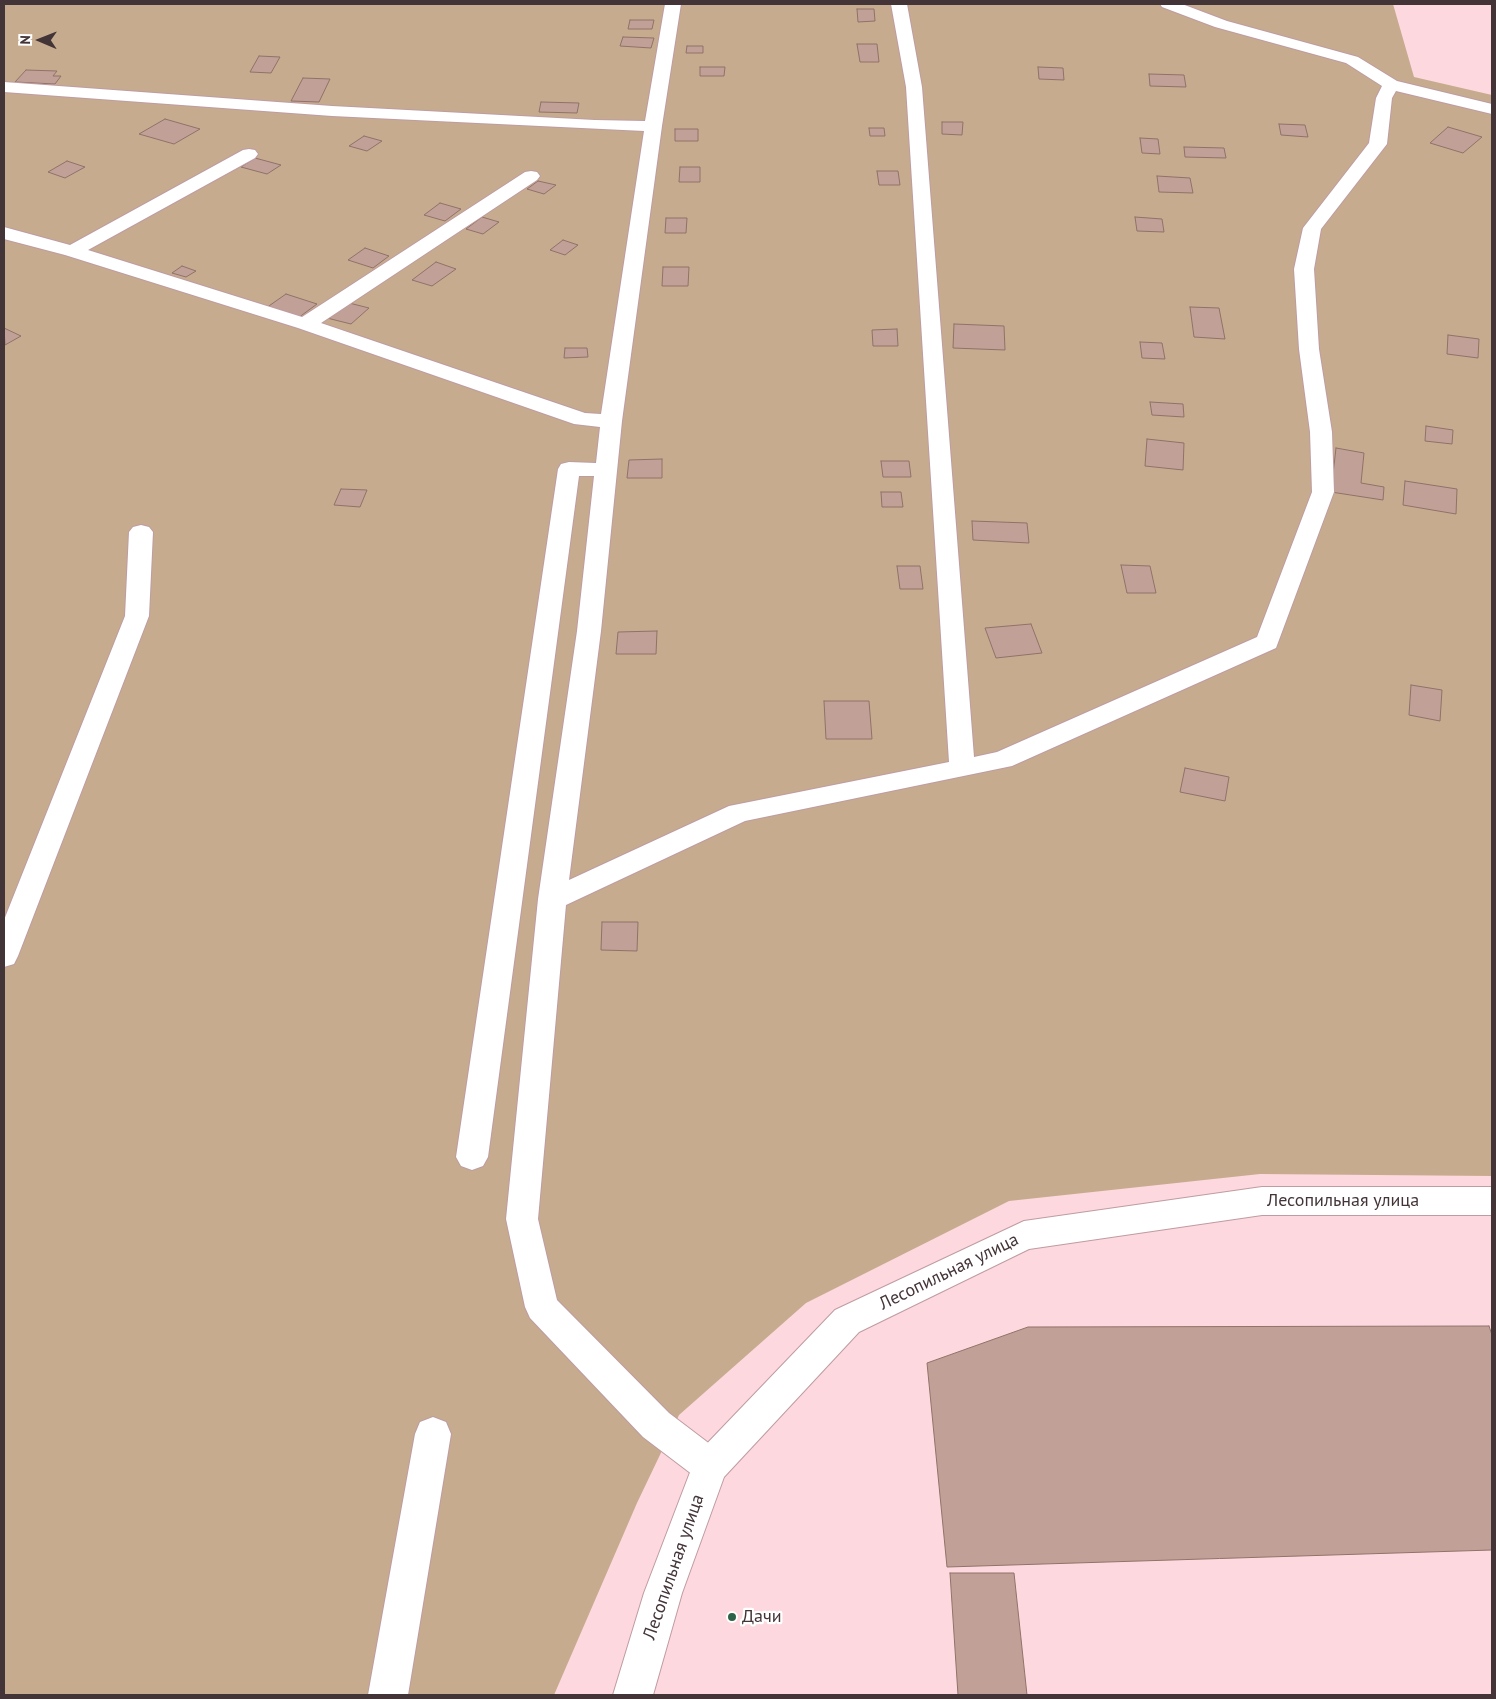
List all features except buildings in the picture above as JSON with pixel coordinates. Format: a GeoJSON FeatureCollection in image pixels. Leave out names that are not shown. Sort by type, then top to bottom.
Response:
{"type":"FeatureCollection","features":[{"type":"Feature","properties":{"kind":"street"},"geometry":{"type":"LineString","coordinates":[[673,4],[653,126],[605,470],[589,631],[552,899],[522,1219],[542,1307],[656,1425],[710,1466]]}},
{"type":"Feature","properties":{"kind":"street"},"geometry":{"type":"LineString","coordinates":[[899,4],[914,87],[962,767]]}},
{"type":"Feature","properties":{"kind":"street"},"geometry":{"type":"LineString","coordinates":[[1168,4],[1221,24],[1352,60],[1391,85],[1492,109]]}},
{"type":"Feature","properties":{"kind":"street"},"geometry":{"type":"LineString","coordinates":[[552,899],[739,813],[1003,760],[1267,642],[1323,492],[1321,432],[1309,349],[1304,268],[1312,228],[1378,144],[1384,98],[1391,85]]}},
{"type":"Feature","properties":{"kind":"street"},"geometry":{"type":"LineString","coordinates":[[4,87],[332,111],[595,126],[653,126]]}},
{"type":"Feature","properties":{"kind":"street"},"geometry":{"type":"LineString","coordinates":[[72,251],[249,154]]}},
{"type":"Feature","properties":{"kind":"street"},"geometry":{"type":"LineString","coordinates":[[305,324],[531,176]]}},
{"type":"Feature","properties":{"kind":"street"},"geometry":{"type":"LineString","coordinates":[[4,233],[72,251],[305,324],[582,419],[611,422]]}},
{"type":"Feature","properties":{"kind":"street"},"geometry":{"type":"LineString","coordinates":[[472,1156],[569,469],[605,470]]}},
{"type":"Feature","properties":{"kind":"street"},"geometry":{"type":"LineString","coordinates":[[4,956],[137,616],[142,532]]}},
{"type":"Feature","properties":{"kind":"street","name":"Лесопильная улица"},"geometry":{"type":"LineString","coordinates":[[633,1695],[663,1593],[710,1466],[847,1321],[1024,1235],[1262,1201],[1492,1201]]}},
{"type":"Feature","properties":{"kind":"street"},"geometry":{"type":"LineString","coordinates":[[388,1695],[433,1434]]}},
{"type":"Feature","properties":{"kind":"shaded area"},"geometry":{"type":"Polygon","coordinates":[[[4,4],[1393,4],[1414,77],[1492,95],[1492,1176],[1260,1174],[1009,1201],[806,1303],[679,1415],[637,1503],[554,1695],[4,1695],[4,4]]]}},
{"type":"Feature","properties":{"kind":"place","name":"Дачи"},"geometry":{"type":"Point","coordinates":[732,1617]}}]}
